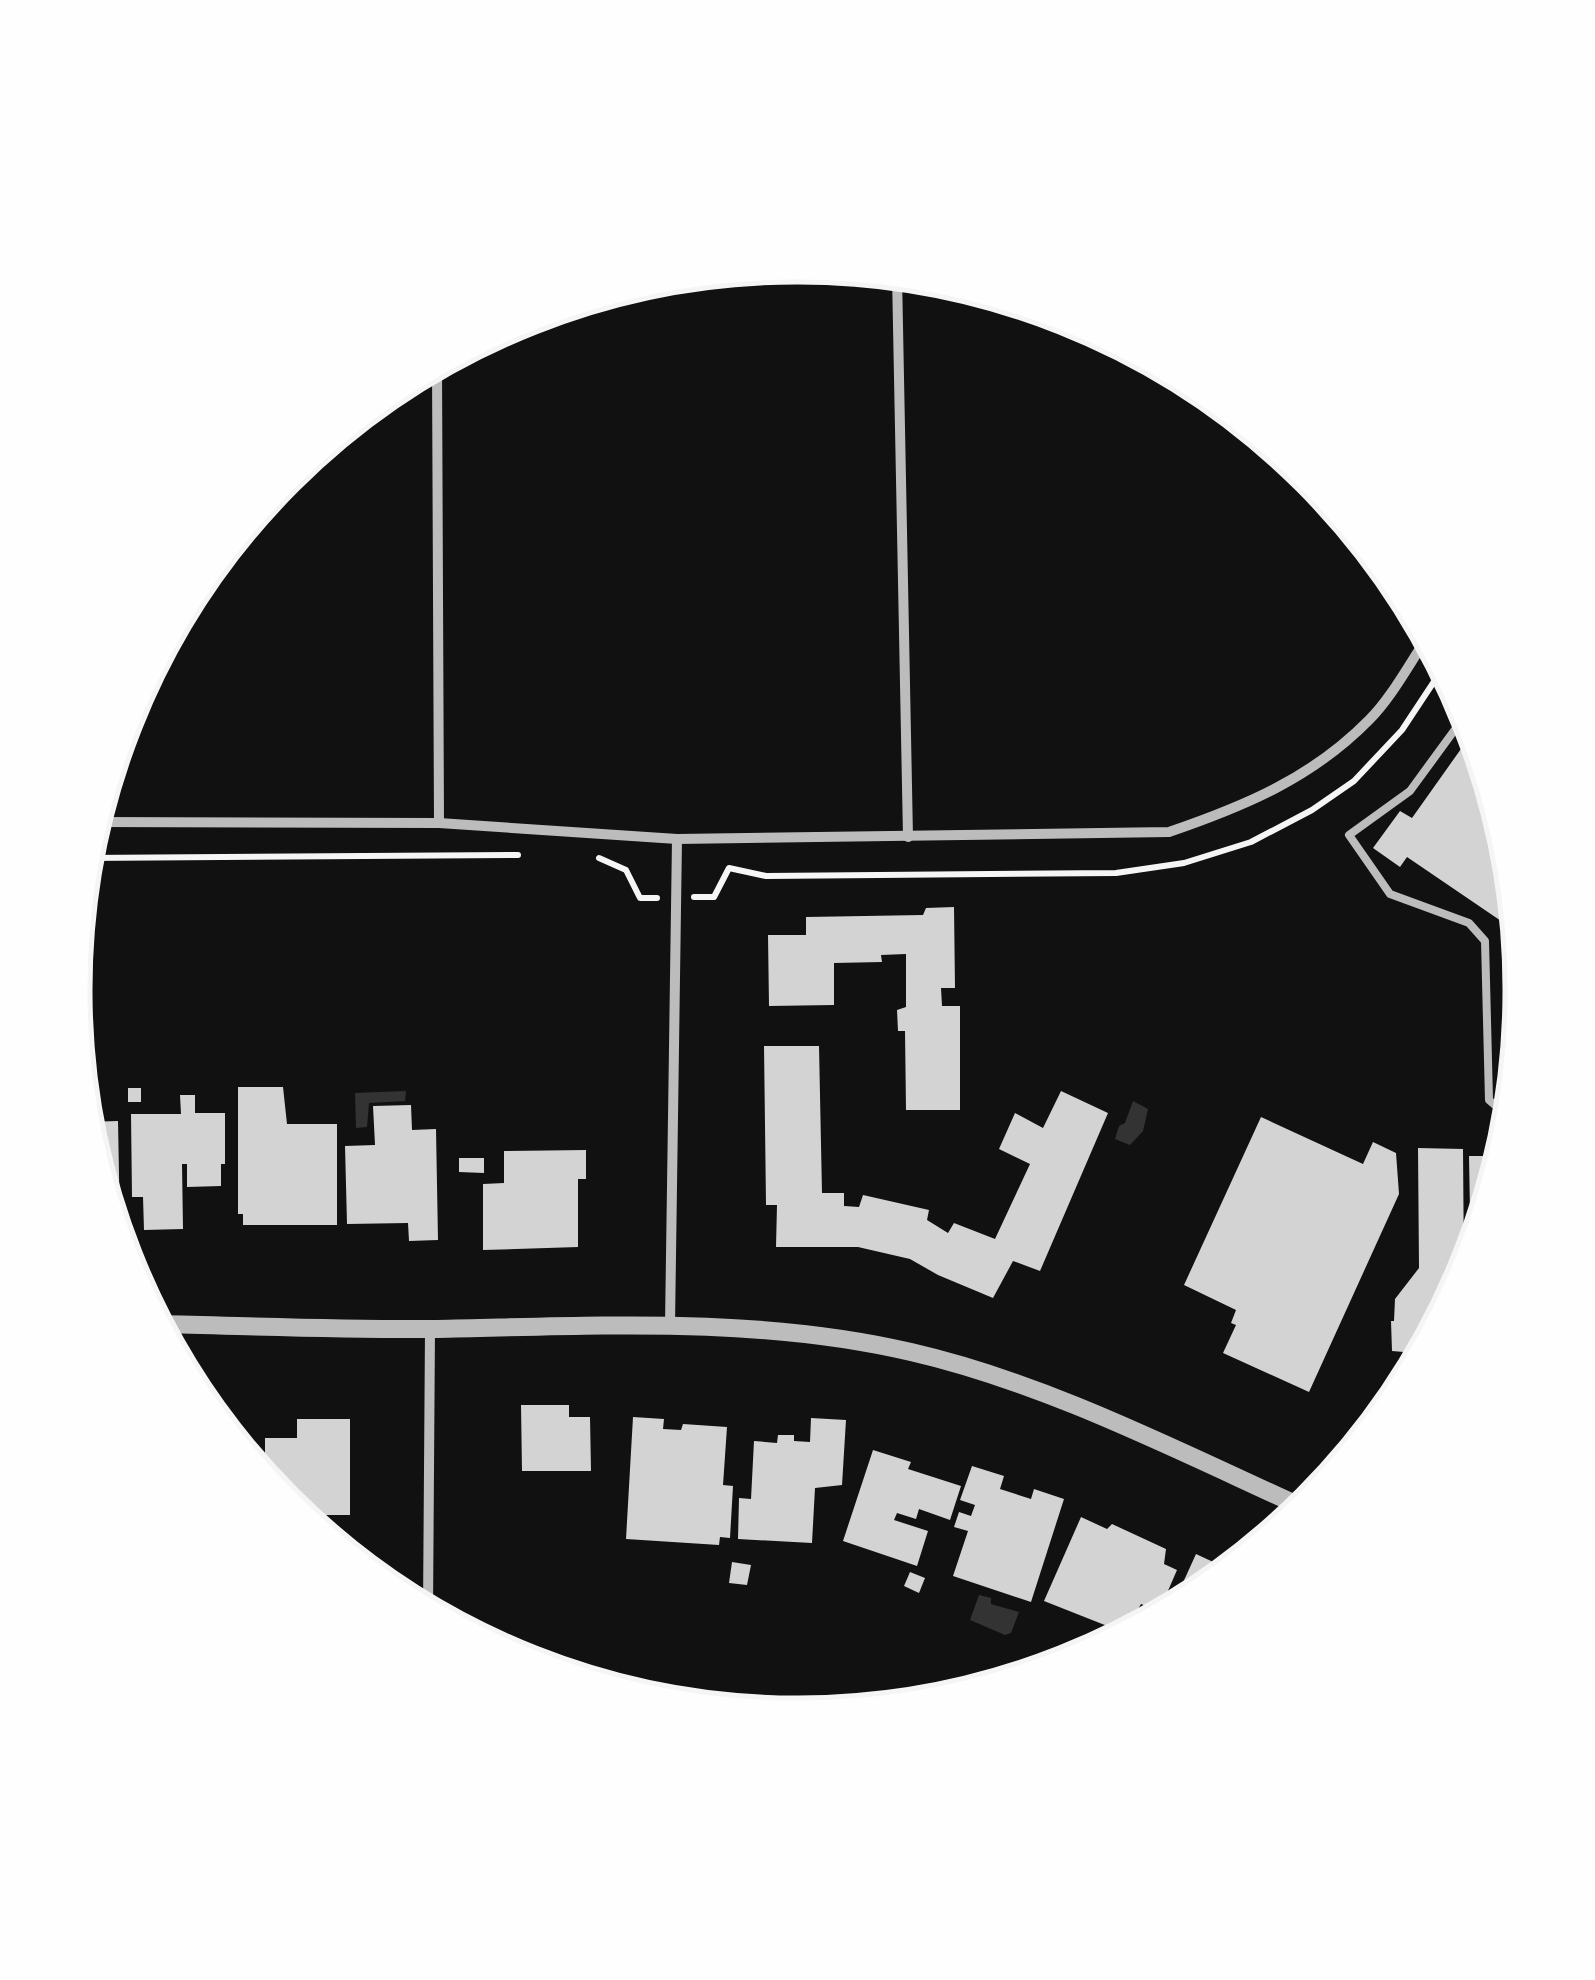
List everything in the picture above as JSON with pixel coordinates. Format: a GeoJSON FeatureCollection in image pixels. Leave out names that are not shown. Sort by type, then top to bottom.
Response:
{"type":"FeatureCollection","features":[{"type":"Feature","properties":{"kind":"street"},"geometry":{"type":"LineString","coordinates":[[897,290],[908,837]]}},
{"type":"Feature","properties":{"kind":"street"},"geometry":{"type":"LineString","coordinates":[[437,381],[439,823]]}},
{"type":"Feature","properties":{"kind":"street"},"geometry":{"type":"LineString","coordinates":[[111,822],[439,823],[678,839],[1169,832],[1245,806],[1308,771],[1371,718],[1418,651]]}},
{"type":"Feature","properties":{"kind":"street"},"geometry":{"type":"LineString","coordinates":[[670,1325],[678,839]]}},
{"type":"Feature","properties":{"kind":"street"},"geometry":{"type":"LineString","coordinates":[[174,1324],[430,1329],[670,1325],[791,1332],[912,1352],[1065,1400],[1287,1500]]}},
{"type":"Feature","properties":{"kind":"street"},"geometry":{"type":"LineString","coordinates":[[428,1593],[430,1329]]}},
{"type":"Feature","properties":{"kind":"lane"},"geometry":{"type":"LineString","coordinates":[[1455,729],[1410,791],[1348,835],[1390,894],[1469,923],[1485,941],[1489,1100],[1495,1105]]}},
{"type":"Feature","properties":{"kind":"shaded area"},"geometry":{"type":"Polygon","coordinates":[[[406,1091],[405,1101],[369,1103],[367,1127],[356,1128],[355,1093],[406,1091]]]}},
{"type":"Feature","properties":{"kind":"shaded area"},"geometry":{"type":"Polygon","coordinates":[[[1133,1101],[1148,1109],[1143,1131],[1130,1145],[1115,1139],[1133,1101]]]}},
{"type":"Feature","properties":{"kind":"shaded area"},"geometry":{"type":"Polygon","coordinates":[[[979,1595],[991,1598],[991,1604],[1019,1612],[1011,1633],[1005,1635],[970,1620],[979,1595]]]}},
{"type":"Feature","properties":{"kind":"building"},"geometry":{"type":"Polygon","coordinates":[[[1462,748],[1481,807],[1501,921],[1407,857],[1400,867],[1373,848],[1400,811],[1412,818],[1462,748]]]}},
{"type":"Feature","properties":{"kind":"building"},"geometry":{"type":"Polygon","coordinates":[[[954,907],[955,988],[941,988],[942,1006],[960,1006],[960,1110],[906,1110],[905,1031],[898,1031],[897,1010],[906,1007],[906,954],[881,955],[882,962],[834,963],[834,1005],[769,1006],[768,935],[806,935],[806,917],[923,915],[926,908],[954,907]]]}},
{"type":"Feature","properties":{"kind":"building"},"geometry":{"type":"Polygon","coordinates":[[[764,1046],[819,1046],[822,1193],[844,1193],[844,1206],[859,1207],[863,1195],[929,1210],[927,1220],[948,1233],[954,1223],[995,1239],[1030,1164],[999,1149],[1015,1113],[1043,1128],[1061,1091],[1108,1113],[1040,1271],[1013,1261],[993,1298],[910,1259],[858,1247],[776,1247],[777,1205],[766,1205],[764,1046]]]}},
{"type":"Feature","properties":{"kind":"building"},"geometry":{"type":"Polygon","coordinates":[[[238,1087],[283,1087],[287,1124],[337,1124],[337,1225],[243,1225],[243,1214],[238,1214],[238,1087]]]}},
{"type":"Feature","properties":{"kind":"building"},"geometry":{"type":"Polygon","coordinates":[[[128,1088],[141,1088],[141,1102],[128,1102],[128,1088]]]}},
{"type":"Feature","properties":{"kind":"building"},"geometry":{"type":"Polygon","coordinates":[[[180,1095],[195,1095],[195,1113],[225,1113],[221,1186],[187,1187],[187,1164],[182,1164],[183,1229],[144,1230],[143,1197],[132,1197],[131,1114],[181,1114],[180,1095]]]}},
{"type":"Feature","properties":{"kind":"building"},"geometry":{"type":"Polygon","coordinates":[[[411,1105],[412,1130],[436,1129],[438,1240],[409,1241],[408,1223],[347,1224],[345,1146],[375,1145],[373,1106],[411,1105]]]}},
{"type":"Feature","properties":{"kind":"building"},"geometry":{"type":"Polygon","coordinates":[[[1261,1117],[1363,1164],[1373,1142],[1396,1153],[1399,1194],[1309,1392],[1223,1353],[1236,1325],[1231,1323],[1236,1310],[1184,1285],[1261,1117]]]}},
{"type":"Feature","properties":{"kind":"building"},"geometry":{"type":"Polygon","coordinates":[[[103,1121],[118,1121],[119,1190],[114,1173],[103,1121]]]}},
{"type":"Feature","properties":{"kind":"building"},"geometry":{"type":"Polygon","coordinates":[[[1418,1148],[1463,1149],[1464,1226],[1432,1303],[1410,1344],[1404,1354],[1392,1351],[1395,1299],[1419,1268],[1418,1148]]]}},
{"type":"Feature","properties":{"kind":"building"},"geometry":{"type":"Polygon","coordinates":[[[586,1150],[586,1179],[578,1179],[578,1247],[483,1250],[483,1184],[504,1183],[504,1151],[586,1150]]]}},
{"type":"Feature","properties":{"kind":"building"},"geometry":{"type":"Polygon","coordinates":[[[1469,1156],[1485,1156],[1481,1173],[1470,1208],[1469,1156]]]}},
{"type":"Feature","properties":{"kind":"building"},"geometry":{"type":"Polygon","coordinates":[[[459,1158],[484,1158],[484,1173],[459,1172],[459,1158]]]}},
{"type":"Feature","properties":{"kind":"building"},"geometry":{"type":"Polygon","coordinates":[[[521,1405],[569,1405],[569,1417],[590,1417],[591,1471],[522,1471],[521,1405]]]}},
{"type":"Feature","properties":{"kind":"building"},"geometry":{"type":"Polygon","coordinates":[[[633,1417],[664,1419],[663,1429],[681,1430],[683,1424],[727,1427],[723,1485],[733,1486],[730,1538],[720,1537],[719,1545],[626,1539],[633,1417]]]}},
{"type":"Feature","properties":{"kind":"building"},"geometry":{"type":"Polygon","coordinates":[[[811,1418],[846,1420],[842,1485],[815,1488],[812,1543],[738,1539],[739,1498],[751,1499],[754,1441],[777,1443],[778,1435],[794,1435],[794,1441],[810,1442],[811,1418]]]}},
{"type":"Feature","properties":{"kind":"building"},"geometry":{"type":"Polygon","coordinates":[[[297,1419],[350,1419],[350,1515],[324,1515],[265,1455],[265,1438],[297,1438],[297,1419]]]}},
{"type":"Feature","properties":{"kind":"building"},"geometry":{"type":"Polygon","coordinates":[[[873,1450],[911,1462],[908,1469],[961,1486],[950,1520],[919,1509],[916,1519],[897,1513],[894,1520],[928,1531],[917,1566],[843,1541],[873,1450]]]}},
{"type":"Feature","properties":{"kind":"building"},"geometry":{"type":"Polygon","coordinates":[[[972,1466],[1004,1476],[1000,1489],[1031,1499],[1034,1489],[1064,1499],[1031,1602],[953,1576],[968,1531],[954,1527],[959,1512],[971,1516],[975,1505],[960,1500],[972,1466]]]}},
{"type":"Feature","properties":{"kind":"building"},"geometry":{"type":"Polygon","coordinates":[[[1081,1517],[1107,1529],[1112,1524],[1166,1549],[1164,1564],[1177,1570],[1167,1593],[1146,1606],[1141,1604],[1138,1610],[1108,1626],[1044,1601],[1081,1517]]]}},
{"type":"Feature","properties":{"kind":"building"},"geometry":{"type":"Polygon","coordinates":[[[1196,1554],[1213,1562],[1191,1578],[1183,1583],[1196,1554]]]}},
{"type":"Feature","properties":{"kind":"building"},"geometry":{"type":"Polygon","coordinates":[[[732,1562],[751,1565],[747,1585],[729,1583],[732,1562]]]}},
{"type":"Feature","properties":{"kind":"building"},"geometry":{"type":"Polygon","coordinates":[[[910,1572],[925,1578],[919,1593],[904,1586],[910,1572]]]}}]}
